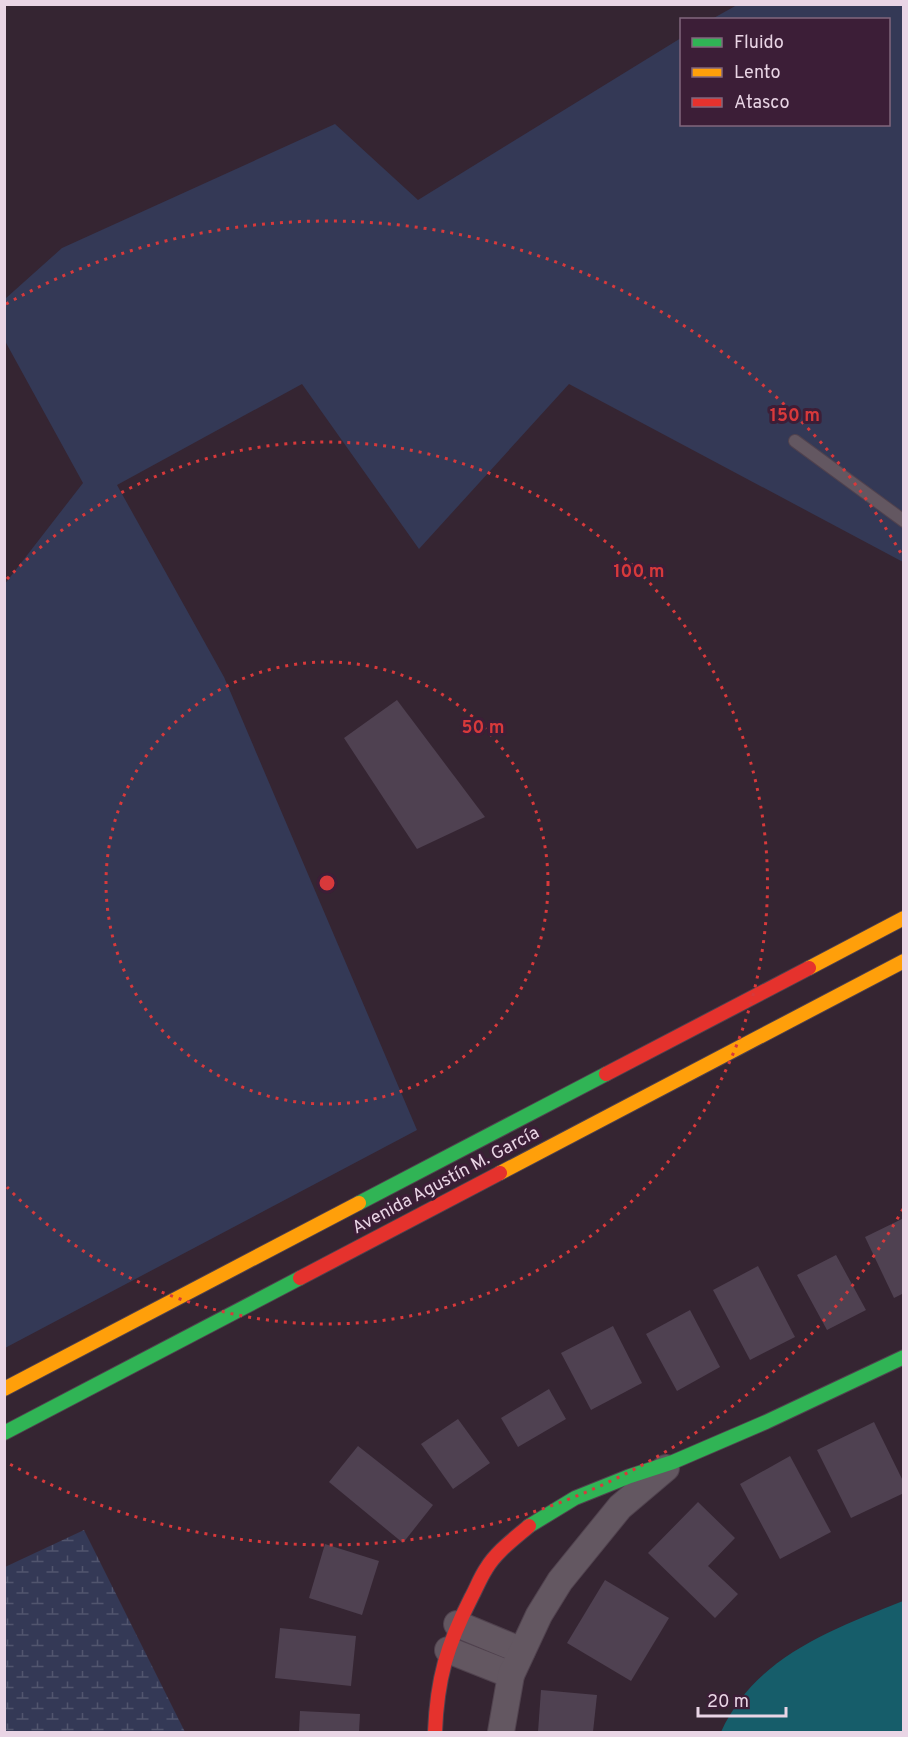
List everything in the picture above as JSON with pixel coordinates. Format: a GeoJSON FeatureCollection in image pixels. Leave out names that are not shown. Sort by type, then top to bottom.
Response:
{"type":"FeatureCollection","features":[{"type":"Feature","properties":{"kind":"main road","name":"Avenida Agustín M. García"},"geometry":{"type":"LineString","coordinates":[[4,1389],[903,918]]}},
{"type":"Feature","properties":{"kind":"main road","name":"Avenida Agustín M. García"},"geometry":{"type":"LineString","coordinates":[[4,1433],[903,961]]}},
{"type":"Feature","properties":{"kind":"main road"},"geometry":{"type":"LineString","coordinates":[[435,1732],[436,1703],[442,1667],[457,1624],[486,1568],[532,1523],[575,1498],[673,1462],[766,1422],[903,1357]]}},
{"type":"Feature","properties":{"kind":"street"},"geometry":{"type":"LineString","coordinates":[[501,1732],[511,1675],[539,1615],[560,1581],[587,1545],[620,1508],[673,1462]]}},
{"type":"Feature","properties":{"kind":"street"},"geometry":{"type":"LineString","coordinates":[[457,1624],[522,1651]]}},
{"type":"Feature","properties":{"kind":"street"},"geometry":{"type":"LineString","coordinates":[[448,1650],[511,1675]]}},
{"type":"Feature","properties":{"kind":"lane"},"geometry":{"type":"LineString","coordinates":[[795,441],[903,521]]}},
{"type":"Feature","properties":{"kind":"green space"},"geometry":{"type":"Polygon","coordinates":[[[737,5],[903,5],[903,562],[569,384],[419,549],[302,384],[117,485],[224,677],[417,1130],[5,1348],[4,585],[83,483],[5,341],[5,299],[62,248],[335,124],[418,200],[680,39],[680,126],[890,126],[890,18],[714,18],[737,5]]]}},
{"type":"Feature","properties":{"kind":"green space"},"geometry":{"type":"Polygon","coordinates":[[[84,1530],[185,1732],[5,1732],[5,1567],[84,1530]]]}},
{"type":"Feature","properties":{"kind":"shaded area"},"geometry":{"type":"Polygon","coordinates":[[[903,1601],[903,1732],[721,1732],[736,1706],[754,1684],[775,1665],[823,1635],[903,1601]]]}},
{"type":"Feature","properties":{"kind":"building"},"geometry":{"type":"Polygon","coordinates":[[[397,700],[485,817],[417,849],[344,738],[397,700]]]}},
{"type":"Feature","properties":{"kind":"building"},"geometry":{"type":"Polygon","coordinates":[[[904,1218],[904,1293],[894,1298],[865,1237],[904,1218]]]}},
{"type":"Feature","properties":{"kind":"building"},"geometry":{"type":"Polygon","coordinates":[[[836,1255],[866,1310],[827,1330],[797,1275],[836,1255]]]}},
{"type":"Feature","properties":{"kind":"building"},"geometry":{"type":"Polygon","coordinates":[[[758,1266],[795,1337],[750,1360],[713,1290],[758,1266]]]}},
{"type":"Feature","properties":{"kind":"building"},"geometry":{"type":"Polygon","coordinates":[[[690,1310],[720,1367],[677,1391],[646,1334],[690,1310]]]}},
{"type":"Feature","properties":{"kind":"building"},"geometry":{"type":"Polygon","coordinates":[[[613,1326],[642,1383],[591,1410],[561,1353],[613,1326]]]}},
{"type":"Feature","properties":{"kind":"building"},"geometry":{"type":"Polygon","coordinates":[[[549,1389],[566,1419],[518,1447],[501,1418],[549,1389]]]}},
{"type":"Feature","properties":{"kind":"building"},"geometry":{"type":"Polygon","coordinates":[[[458,1419],[490,1463],[453,1489],[421,1444],[458,1419]]]}},
{"type":"Feature","properties":{"kind":"building"},"geometry":{"type":"Polygon","coordinates":[[[874,1422],[904,1483],[904,1493],[851,1518],[817,1450],[874,1422]]]}},
{"type":"Feature","properties":{"kind":"building"},"geometry":{"type":"Polygon","coordinates":[[[358,1446],[433,1505],[403,1543],[329,1482],[358,1446]]]}},
{"type":"Feature","properties":{"kind":"building"},"geometry":{"type":"Polygon","coordinates":[[[790,1456],[831,1532],[780,1559],[740,1484],[790,1456]]]}},
{"type":"Feature","properties":{"kind":"building"},"geometry":{"type":"Polygon","coordinates":[[[698,1502],[735,1538],[708,1566],[738,1594],[715,1618],[648,1553],[698,1502]]]}},
{"type":"Feature","properties":{"kind":"building"},"geometry":{"type":"Polygon","coordinates":[[[325,1544],[379,1561],[362,1615],[309,1598],[325,1544]]]}},
{"type":"Feature","properties":{"kind":"building"},"geometry":{"type":"Polygon","coordinates":[[[605,1580],[669,1618],[631,1681],[567,1643],[605,1580]]]}},
{"type":"Feature","properties":{"kind":"building"},"geometry":{"type":"Polygon","coordinates":[[[280,1628],[356,1636],[351,1686],[275,1678],[280,1628]]]}},
{"type":"Feature","properties":{"kind":"building"},"geometry":{"type":"Polygon","coordinates":[[[541,1690],[597,1695],[593,1732],[538,1732],[541,1690]]]}},
{"type":"Feature","properties":{"kind":"building"},"geometry":{"type":"Polygon","coordinates":[[[300,1711],[360,1714],[359,1732],[299,1732],[300,1711]]]}},
{"type":"Feature","properties":{"kind":"traffic: fast"},"geometry":{"type":"LineString","coordinates":[[359,1203],[606,1074]]}},
{"type":"Feature","properties":{"kind":"traffic: fast"},"geometry":{"type":"LineString","coordinates":[[4,1433],[300,1278]]}},
{"type":"Feature","properties":{"kind":"traffic: fast"},"geometry":{"type":"LineString","coordinates":[[529,1526],[575,1498],[673,1462],[766,1422],[904,1357]]}},
{"type":"Feature","properties":{"kind":"traffic: slow"},"geometry":{"type":"LineString","coordinates":[[809,968],[904,918]]}},
{"type":"Feature","properties":{"kind":"traffic: slow"},"geometry":{"type":"LineString","coordinates":[[500,1173],[904,961]]}},
{"type":"Feature","properties":{"kind":"traffic: slow"},"geometry":{"type":"LineString","coordinates":[[4,1389],[359,1203]]}},
{"type":"Feature","properties":{"kind":"traffic: jam"},"geometry":{"type":"LineString","coordinates":[[606,1074],[809,968]]}},
{"type":"Feature","properties":{"kind":"traffic: jam"},"geometry":{"type":"LineString","coordinates":[[300,1278],[500,1173]]}},
{"type":"Feature","properties":{"kind":"traffic: jam"},"geometry":{"type":"LineString","coordinates":[[435,1732],[441,1679],[450,1647],[463,1615],[490,1563],[529,1526]]}}]}
